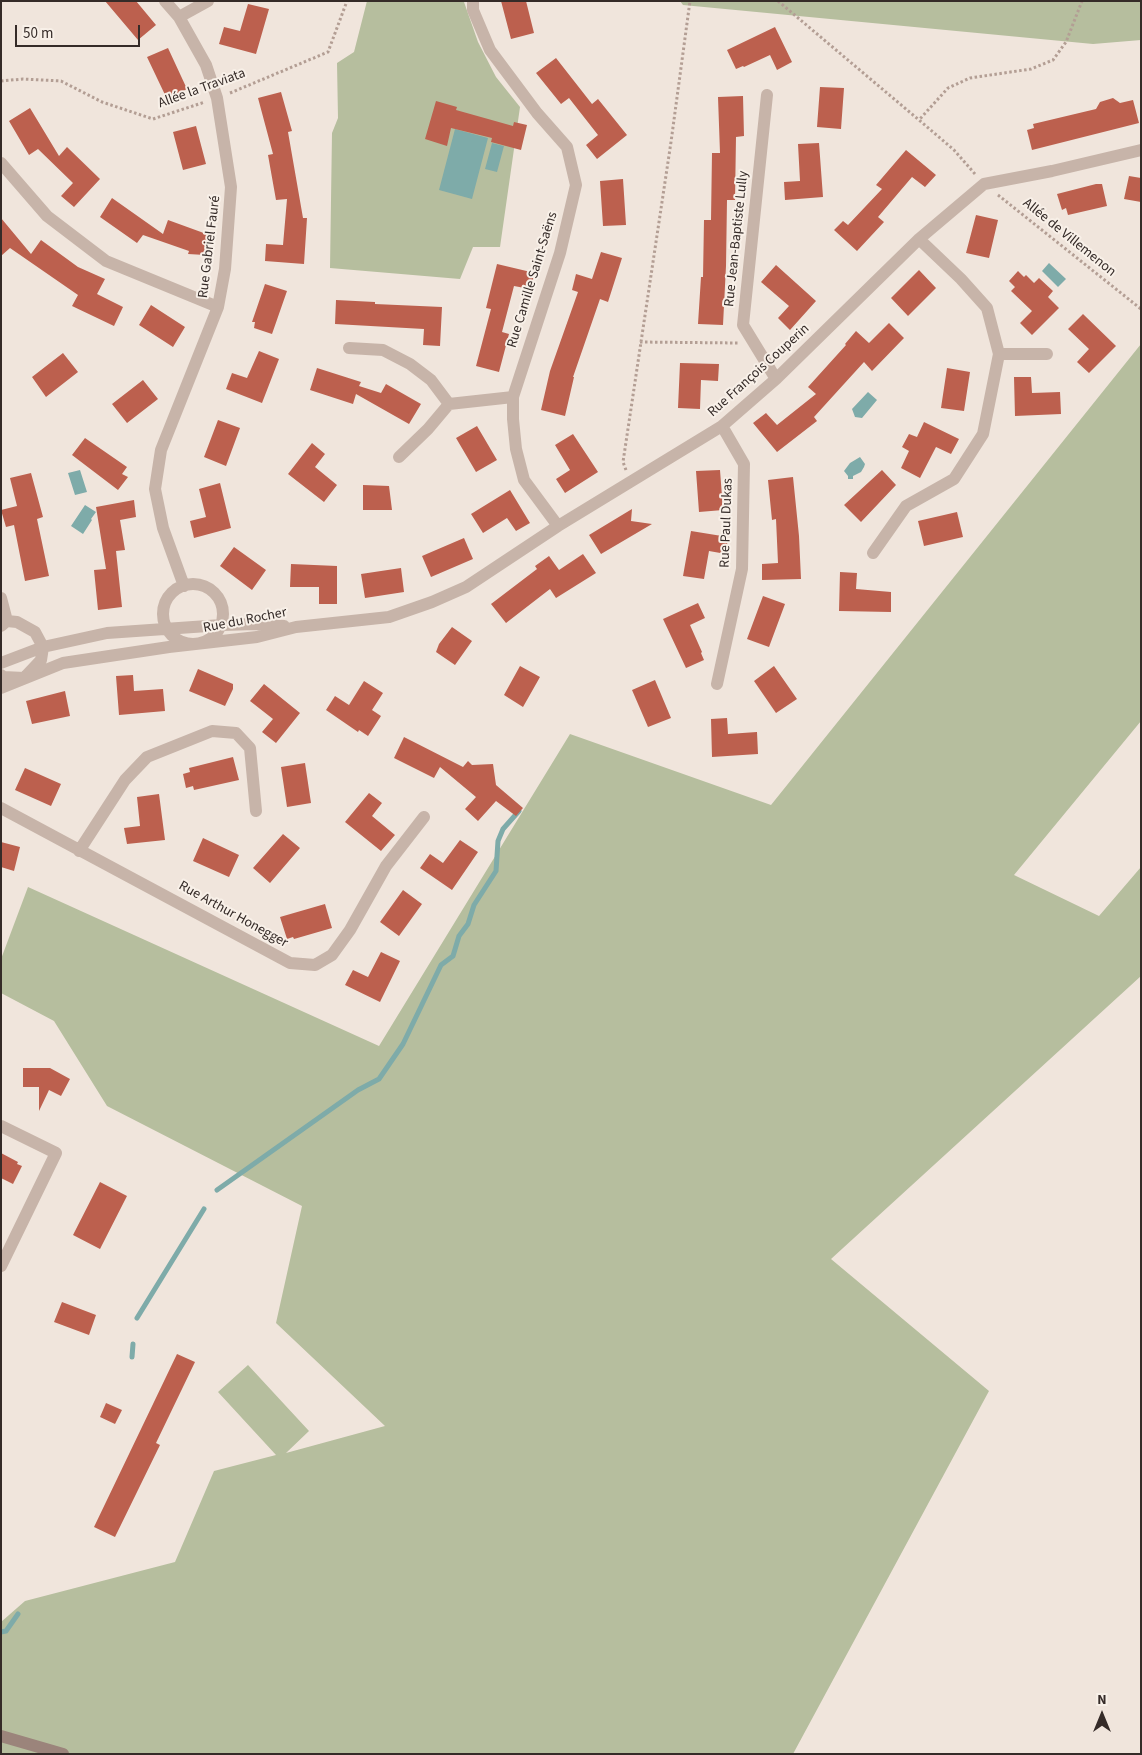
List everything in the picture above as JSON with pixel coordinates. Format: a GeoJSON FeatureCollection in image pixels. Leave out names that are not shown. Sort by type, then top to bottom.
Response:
{"type":"FeatureCollection","features":[{"type":"Feature","properties":{"kind":"street","name":"Rue Gabriel Fauré"},"geometry":{"type":"LineString","coordinates":[[165,1],[179,17],[206,65],[217,98],[232,187],[225,269],[218,307],[161,450],[155,489],[163,528],[184,586]]}},
{"type":"Feature","properties":{"kind":"street"},"geometry":{"type":"LineString","coordinates":[[179,17],[208,1]]}},
{"type":"Feature","properties":{"kind":"street","name":"Rue Camille Saint-Saëns"},"geometry":{"type":"LineString","coordinates":[[473,1],[473,10],[490,50],[537,113],[567,147],[576,185],[560,253],[513,397],[516,449],[524,480],[558,526]]}},
{"type":"Feature","properties":{"kind":"street","name":"Rue Jean-Baptiste Lully"},"geometry":{"type":"LineString","coordinates":[[767,94],[743,325],[776,379]]}},
{"type":"Feature","properties":{"kind":"street","name":"Rue François Couperin"},"geometry":{"type":"LineString","coordinates":[[296,627],[389,617],[466,588],[558,526],[722,426],[776,379],[919,239],[984,184],[1052,171],[1141,150]]}},
{"type":"Feature","properties":{"kind":"street"},"geometry":{"type":"LineString","coordinates":[[1,163],[47,216],[106,261],[218,307]]}},
{"type":"Feature","properties":{"kind":"street"},"geometry":{"type":"LineString","coordinates":[[873,552],[906,506],[954,479],[984,434],[999,354],[987,308],[961,279],[919,239]]}},
{"type":"Feature","properties":{"kind":"street"},"geometry":{"type":"LineString","coordinates":[[349,348],[383,350],[410,364],[431,380],[449,404]]}},
{"type":"Feature","properties":{"kind":"street"},"geometry":{"type":"LineString","coordinates":[[999,354],[1047,354]]}},
{"type":"Feature","properties":{"kind":"street"},"geometry":{"type":"LineString","coordinates":[[399,457],[428,429],[449,404],[513,397]]}},
{"type":"Feature","properties":{"kind":"street","name":"Rue Paul Dukas"},"geometry":{"type":"LineString","coordinates":[[717,684],[742,569],[744,464],[722,426]]}},
{"type":"Feature","properties":{"kind":"street"},"geometry":{"type":"LineString","coordinates":[[198,585],[205,587],[217,596],[223,607],[222,625],[212,638],[197,645],[189,644],[176,639],[166,628],[163,618],[165,604],[170,596],[184,586],[198,585]]}},
{"type":"Feature","properties":{"kind":"street"},"geometry":{"type":"LineString","coordinates":[[1,598],[4,623],[17,622],[35,632],[43,647],[41,660],[24,678],[3,677],[1,675]]}},
{"type":"Feature","properties":{"kind":"street","name":"Rue du Rocher"},"geometry":{"type":"LineString","coordinates":[[1,663],[43,647],[107,633],[222,625],[256,624],[296,627]]}},
{"type":"Feature","properties":{"kind":"street","name":"Rue du Rocher"},"geometry":{"type":"LineString","coordinates":[[1,688],[63,664],[168,647],[197,645],[257,636],[296,627]]}},
{"type":"Feature","properties":{"kind":"street"},"geometry":{"type":"LineString","coordinates":[[79,851],[125,780],[147,757],[212,731],[236,733],[250,748],[256,811]]}},
{"type":"Feature","properties":{"kind":"street","name":"Rue Arthur Honegger"},"geometry":{"type":"LineString","coordinates":[[1,808],[290,963],[315,965],[332,955],[350,930],[386,866],[424,817]]}},
{"type":"Feature","properties":{"kind":"street"},"geometry":{"type":"LineString","coordinates":[[1,1126],[56,1152],[1,1266]]}},
{"type":"Feature","properties":{"kind":"street"},"geometry":{"type":"LineString","coordinates":[[1,1736],[63,1754]]}},
{"type":"Feature","properties":{"kind":"path","name":"Allée la Traviata"},"geometry":{"type":"LineString","coordinates":[[1,81],[23,79],[61,81],[102,102],[153,119],[217,98],[328,52],[347,1]]}},
{"type":"Feature","properties":{"kind":"path"},"geometry":{"type":"LineString","coordinates":[[630,482],[623,462],[690,1]]}},
{"type":"Feature","properties":{"kind":"path","name":"Allée de Villemenon"},"geometry":{"type":"LineString","coordinates":[[778,1],[954,150],[984,184],[1141,309]]}},
{"type":"Feature","properties":{"kind":"path"},"geometry":{"type":"LineString","coordinates":[[918,120],[948,88],[970,78],[1031,69],[1053,60],[1066,42],[1082,1]]}},
{"type":"Feature","properties":{"kind":"path"},"geometry":{"type":"LineString","coordinates":[[640,342],[754,344]]}},
{"type":"Feature","properties":{"kind":"green space"},"geometry":{"type":"Polygon","coordinates":[[[367,1],[464,2],[478,42],[496,77],[520,107],[500,247],[473,247],[460,279],[330,268],[332,133],[338,118],[337,63],[354,52],[367,1]]]}},
{"type":"Feature","properties":{"kind":"green space"},"geometry":{"type":"Polygon","coordinates":[[[680,1],[1141,1],[1141,40],[1093,44],[683,5],[680,1]]]}},
{"type":"Feature","properties":{"kind":"green space"},"geometry":{"type":"Polygon","coordinates":[[[1141,344],[1141,721],[1014,875],[1099,916],[1141,867],[1141,976],[831,1259],[989,1391],[793,1754],[1,1754],[1,1622],[25,1601],[175,1562],[214,1471],[276,1455],[218,1392],[248,1365],[309,1431],[286,1453],[385,1426],[276,1323],[302,1206],[107,1106],[54,1021],[1,993],[1,959],[28,887],[379,1046],[570,734],[771,805],[1141,344]]]}},
{"type":"Feature","properties":{"kind":"water"},"geometry":{"type":"Polygon","coordinates":[[[455,129],[488,138],[472,199],[439,190],[455,129]]]}},
{"type":"Feature","properties":{"kind":"water"},"geometry":{"type":"Polygon","coordinates":[[[492,143],[504,146],[497,172],[485,169],[492,143]]]}},
{"type":"Feature","properties":{"kind":"water"},"geometry":{"type":"Polygon","coordinates":[[[1049,263],[1066,279],[1058,287],[1042,271],[1049,263]]]}},
{"type":"Feature","properties":{"kind":"water"},"geometry":{"type":"Polygon","coordinates":[[[868,392],[877,400],[862,418],[855,417],[852,409],[868,392]]]}},
{"type":"Feature","properties":{"kind":"water"},"geometry":{"type":"Polygon","coordinates":[[[860,457],[865,464],[864,467],[861,472],[853,476],[853,479],[848,479],[844,471],[850,463],[860,457]]]}},
{"type":"Feature","properties":{"kind":"water"},"geometry":{"type":"Polygon","coordinates":[[[80,470],[87,492],[75,495],[68,473],[80,470]]]}},
{"type":"Feature","properties":{"kind":"water"},"geometry":{"type":"Polygon","coordinates":[[[85,505],[96,512],[83,534],[71,526],[85,505]]]}},
{"type":"Feature","properties":{"kind":"building"},"geometry":{"type":"Polygon","coordinates":[[[105,1],[136,1],[156,25],[138,40],[105,1]]]}},
{"type":"Feature","properties":{"kind":"building"},"geometry":{"type":"Polygon","coordinates":[[[501,1],[526,1],[534,33],[511,39],[501,1]]]}},
{"type":"Feature","properties":{"kind":"building"},"geometry":{"type":"Polygon","coordinates":[[[248,4],[269,9],[256,54],[219,44],[224,27],[240,31],[248,4]]]}},
{"type":"Feature","properties":{"kind":"building"},"geometry":{"type":"Polygon","coordinates":[[[775,27],[792,62],[777,70],[770,55],[736,69],[727,50],[775,27]]]}},
{"type":"Feature","properties":{"kind":"building"},"geometry":{"type":"Polygon","coordinates":[[[168,48],[187,89],[167,99],[147,57],[168,48]]]}},
{"type":"Feature","properties":{"kind":"building"},"geometry":{"type":"Polygon","coordinates":[[[556,58],[592,104],[598,99],[627,135],[597,159],[586,145],[598,135],[569,98],[561,104],[536,73],[556,58]]]}},
{"type":"Feature","properties":{"kind":"building"},"geometry":{"type":"Polygon","coordinates":[[[820,87],[844,88],[841,129],[817,127],[820,87]]]}},
{"type":"Feature","properties":{"kind":"building"},"geometry":{"type":"Polygon","coordinates":[[[281,92],[292,131],[288,132],[303,218],[307,218],[304,264],[265,261],[266,244],[283,245],[287,199],[276,200],[268,155],[273,154],[258,98],[281,92]]]}},
{"type":"Feature","properties":{"kind":"building"},"geometry":{"type":"Polygon","coordinates":[[[743,96],[744,136],[736,137],[735,200],[727,200],[723,325],[698,324],[701,277],[703,277],[704,220],[711,220],[712,153],[720,153],[718,97],[743,96]]]}},
{"type":"Feature","properties":{"kind":"building"},"geometry":{"type":"Polygon","coordinates":[[[1113,98],[1120,103],[1133,100],[1139,123],[1032,150],[1027,130],[1034,128],[1033,124],[1096,109],[1100,102],[1113,98]]]}},
{"type":"Feature","properties":{"kind":"building"},"geometry":{"type":"Polygon","coordinates":[[[436,101],[457,107],[456,110],[513,126],[514,122],[527,125],[521,150],[491,142],[492,138],[451,128],[447,146],[425,139],[436,101]]]}},
{"type":"Feature","properties":{"kind":"building"},"geometry":{"type":"Polygon","coordinates":[[[30,108],[59,156],[67,147],[100,179],[74,207],[61,196],[73,183],[38,149],[29,155],[9,121],[30,108]]]}},
{"type":"Feature","properties":{"kind":"building"},"geometry":{"type":"Polygon","coordinates":[[[196,126],[206,164],[183,170],[173,132],[196,126]]]}},
{"type":"Feature","properties":{"kind":"building"},"geometry":{"type":"Polygon","coordinates":[[[819,143],[823,197],[785,200],[784,182],[800,181],[798,144],[819,143]]]}},
{"type":"Feature","properties":{"kind":"building"},"geometry":{"type":"Polygon","coordinates":[[[906,150],[936,175],[925,187],[912,177],[878,217],[884,222],[857,251],[834,230],[843,221],[848,225],[882,189],[876,185],[906,150]]]}},
{"type":"Feature","properties":{"kind":"building"},"geometry":{"type":"Polygon","coordinates":[[[1129,176],[1141,178],[1141,202],[1124,199],[1129,176]]]}},
{"type":"Feature","properties":{"kind":"building"},"geometry":{"type":"Polygon","coordinates":[[[623,179],[626,225],[603,226],[600,181],[623,179]]]}},
{"type":"Feature","properties":{"kind":"building"},"geometry":{"type":"Polygon","coordinates":[[[1102,184],[1107,206],[1068,215],[1066,208],[1062,210],[1057,194],[1102,184]]]}},
{"type":"Feature","properties":{"kind":"building"},"geometry":{"type":"Polygon","coordinates":[[[112,198],[163,234],[168,220],[212,236],[205,255],[188,254],[189,251],[143,235],[137,243],[100,217],[112,198]]]}},
{"type":"Feature","properties":{"kind":"building"},"geometry":{"type":"Polygon","coordinates":[[[976,215],[998,220],[989,258],[966,253],[976,215]]]}},
{"type":"Feature","properties":{"kind":"building"},"geometry":{"type":"Polygon","coordinates":[[[1,218],[31,254],[41,240],[78,267],[105,279],[97,294],[123,307],[114,326],[72,306],[78,295],[10,248],[1,256],[1,218]]]}},
{"type":"Feature","properties":{"kind":"building"},"geometry":{"type":"Polygon","coordinates":[[[601,252],[622,258],[608,302],[600,299],[573,377],[565,416],[541,410],[550,371],[578,292],[572,290],[576,274],[592,279],[601,252]]]}},
{"type":"Feature","properties":{"kind":"building"},"geometry":{"type":"Polygon","coordinates":[[[497,264],[535,273],[530,289],[514,286],[502,332],[509,334],[499,372],[476,366],[491,309],[486,308],[497,264]]]}},
{"type":"Feature","properties":{"kind":"building"},"geometry":{"type":"Polygon","coordinates":[[[776,265],[816,301],[790,330],[778,318],[789,306],[761,282],[776,265]]]}},
{"type":"Feature","properties":{"kind":"building"},"geometry":{"type":"Polygon","coordinates":[[[919,270],[936,288],[908,316],[891,298],[919,270]]]}},
{"type":"Feature","properties":{"kind":"building"},"geometry":{"type":"Polygon","coordinates":[[[1018,271],[1024,277],[1026,275],[1034,283],[1039,278],[1053,291],[1048,297],[1059,308],[1032,335],[1020,323],[1032,311],[1011,291],[1015,287],[1009,281],[1018,271]]]}},
{"type":"Feature","properties":{"kind":"building"},"geometry":{"type":"Polygon","coordinates":[[[265,284],[287,291],[272,334],[254,328],[255,322],[252,322],[265,284]]]}},
{"type":"Feature","properties":{"kind":"building"},"geometry":{"type":"Polygon","coordinates":[[[336,300],[442,307],[440,346],[423,345],[424,329],[335,324],[336,300]]]}},
{"type":"Feature","properties":{"kind":"building"},"geometry":{"type":"Polygon","coordinates":[[[151,305],[185,327],[173,347],[139,325],[151,305]]]}},
{"type":"Feature","properties":{"kind":"building"},"geometry":{"type":"Polygon","coordinates":[[[1083,314],[1116,346],[1089,373],[1077,362],[1089,349],[1068,329],[1083,314]]]}},
{"type":"Feature","properties":{"kind":"building"},"geometry":{"type":"Polygon","coordinates":[[[889,323],[904,338],[872,371],[864,362],[814,417],[817,421],[777,452],[753,423],[766,413],[777,425],[816,394],[808,387],[846,345],[856,331],[869,343],[889,323]]]}},
{"type":"Feature","properties":{"kind":"building"},"geometry":{"type":"Polygon","coordinates":[[[259,351],[279,359],[262,403],[226,389],[232,373],[247,378],[259,351]]]}},
{"type":"Feature","properties":{"kind":"building"},"geometry":{"type":"Polygon","coordinates":[[[63,353],[78,372],[46,397],[32,377],[63,353]]]}},
{"type":"Feature","properties":{"kind":"building"},"geometry":{"type":"Polygon","coordinates":[[[680,363],[719,364],[718,381],[701,380],[700,409],[678,408],[680,363]]]}},
{"type":"Feature","properties":{"kind":"building"},"geometry":{"type":"Polygon","coordinates":[[[317,368],[361,382],[359,386],[381,393],[386,384],[421,404],[409,424],[356,394],[353,404],[310,390],[317,368]]]}},
{"type":"Feature","properties":{"kind":"building"},"geometry":{"type":"Polygon","coordinates":[[[947,368],[970,372],[964,411],[941,408],[947,368]]]}},
{"type":"Feature","properties":{"kind":"building"},"geometry":{"type":"Polygon","coordinates":[[[1014,377],[1031,377],[1032,393],[1060,392],[1061,414],[1015,416],[1014,377]]]}},
{"type":"Feature","properties":{"kind":"building"},"geometry":{"type":"Polygon","coordinates":[[[143,380],[158,399],[127,423],[112,404],[143,380]]]}},
{"type":"Feature","properties":{"kind":"building"},"geometry":{"type":"Polygon","coordinates":[[[218,420],[240,428],[226,466],[204,457],[218,420]]]}},
{"type":"Feature","properties":{"kind":"building"},"geometry":{"type":"Polygon","coordinates":[[[924,422],[959,439],[951,454],[936,447],[920,478],[901,468],[909,451],[902,447],[909,434],[917,437],[924,422]]]}},
{"type":"Feature","properties":{"kind":"building"},"geometry":{"type":"Polygon","coordinates":[[[477,426],[497,460],[476,472],[456,438],[477,426]]]}},
{"type":"Feature","properties":{"kind":"building"},"geometry":{"type":"Polygon","coordinates":[[[573,434],[598,472],[565,493],[556,479],[570,470],[555,445],[573,434]]]}},
{"type":"Feature","properties":{"kind":"building"},"geometry":{"type":"Polygon","coordinates":[[[85,438],[127,467],[122,474],[128,477],[118,490],[72,455],[85,438]]]}},
{"type":"Feature","properties":{"kind":"building"},"geometry":{"type":"Polygon","coordinates":[[[312,443],[325,454],[315,467],[337,485],[324,502],[288,474],[312,443]]]}},
{"type":"Feature","properties":{"kind":"building"},"geometry":{"type":"Polygon","coordinates":[[[720,470],[723,510],[699,512],[696,471],[720,470]]]}},
{"type":"Feature","properties":{"kind":"building"},"geometry":{"type":"Polygon","coordinates":[[[882,470],[896,485],[861,522],[844,505],[882,470]]]}},
{"type":"Feature","properties":{"kind":"building"},"geometry":{"type":"Polygon","coordinates":[[[31,473],[43,517],[37,519],[49,576],[25,581],[14,525],[6,527],[1,510],[17,506],[10,478],[31,473]]]}},
{"type":"Feature","properties":{"kind":"building"},"geometry":{"type":"Polygon","coordinates":[[[793,477],[801,579],[762,580],[762,564],[778,563],[776,519],[772,520],[768,480],[793,477]]]}},
{"type":"Feature","properties":{"kind":"building"},"geometry":{"type":"Polygon","coordinates":[[[220,483],[231,528],[194,538],[190,521],[206,517],[199,489],[220,483]]]}},
{"type":"Feature","properties":{"kind":"building"},"geometry":{"type":"Polygon","coordinates":[[[363,485],[389,486],[392,510],[363,510],[363,485]]]}},
{"type":"Feature","properties":{"kind":"building"},"geometry":{"type":"Polygon","coordinates":[[[510,490],[530,523],[516,531],[507,518],[483,533],[471,514],[510,490]]]}},
{"type":"Feature","properties":{"kind":"building"},"geometry":{"type":"Polygon","coordinates":[[[134,500],[136,517],[120,520],[125,550],[116,551],[122,607],[98,610],[94,570],[106,569],[96,507],[134,500]]]}},
{"type":"Feature","properties":{"kind":"building"},"geometry":{"type":"Polygon","coordinates":[[[632,509],[631,521],[652,524],[601,554],[589,535],[632,509]]]}},
{"type":"Feature","properties":{"kind":"building"},"geometry":{"type":"Polygon","coordinates":[[[957,512],[963,537],[924,546],[918,521],[957,512]]]}},
{"type":"Feature","properties":{"kind":"building"},"geometry":{"type":"Polygon","coordinates":[[[691,531],[728,537],[726,554],[709,551],[704,579],[683,576],[691,531]]]}},
{"type":"Feature","properties":{"kind":"building"},"geometry":{"type":"Polygon","coordinates":[[[464,538],[473,559],[431,577],[422,556],[464,538]]]}},
{"type":"Feature","properties":{"kind":"building"},"geometry":{"type":"Polygon","coordinates":[[[234,547],[266,570],[252,590],[220,566],[234,547]]]}},
{"type":"Feature","properties":{"kind":"building"},"geometry":{"type":"Polygon","coordinates":[[[583,554],[596,573],[556,598],[550,589],[506,623],[491,604],[537,569],[535,566],[549,556],[559,570],[583,554]]]}},
{"type":"Feature","properties":{"kind":"building"},"geometry":{"type":"Polygon","coordinates":[[[291,564],[337,566],[337,604],[319,604],[319,587],[290,587],[291,564]]]}},
{"type":"Feature","properties":{"kind":"building"},"geometry":{"type":"Polygon","coordinates":[[[401,568],[404,592],[365,598],[361,574],[401,568]]]}},
{"type":"Feature","properties":{"kind":"building"},"geometry":{"type":"Polygon","coordinates":[[[840,572],[857,573],[856,589],[891,592],[891,612],[839,611],[840,572]]]}},
{"type":"Feature","properties":{"kind":"building"},"geometry":{"type":"Polygon","coordinates":[[[763,596],[785,604],[769,647],[747,639],[763,596]]]}},
{"type":"Feature","properties":{"kind":"building"},"geometry":{"type":"Polygon","coordinates":[[[698,603],[705,618],[690,625],[704,660],[686,668],[663,619],[698,603]]]}},
{"type":"Feature","properties":{"kind":"building"},"geometry":{"type":"Polygon","coordinates":[[[452,627],[472,641],[455,665],[436,652],[439,644],[452,627]]]}},
{"type":"Feature","properties":{"kind":"building"},"geometry":{"type":"Polygon","coordinates":[[[520,666],[540,677],[523,707],[504,695],[520,666]]]}},
{"type":"Feature","properties":{"kind":"building"},"geometry":{"type":"Polygon","coordinates":[[[774,666],[797,699],[776,713],[754,681],[774,666]]]}},
{"type":"Feature","properties":{"kind":"building"},"geometry":{"type":"Polygon","coordinates":[[[198,669],[233,684],[233,689],[225,706],[189,691],[198,669]]]}},
{"type":"Feature","properties":{"kind":"building"},"geometry":{"type":"Polygon","coordinates":[[[133,675],[134,691],[163,689],[165,711],[119,715],[116,676],[133,675]]]}},
{"type":"Feature","properties":{"kind":"building"},"geometry":{"type":"Polygon","coordinates":[[[655,680],[671,718],[648,727],[632,690],[655,680]]]}},
{"type":"Feature","properties":{"kind":"building"},"geometry":{"type":"Polygon","coordinates":[[[364,681],[383,693],[372,710],[381,716],[368,736],[359,730],[358,732],[326,710],[335,696],[349,705],[364,681]]]}},
{"type":"Feature","properties":{"kind":"building"},"geometry":{"type":"Polygon","coordinates":[[[264,684],[300,713],[276,743],[262,732],[273,719],[250,701],[264,684]]]}},
{"type":"Feature","properties":{"kind":"building"},"geometry":{"type":"Polygon","coordinates":[[[65,691],[70,716],[32,724],[26,701],[65,691]]]}},
{"type":"Feature","properties":{"kind":"building"},"geometry":{"type":"Polygon","coordinates":[[[727,718],[728,734],[757,732],[758,754],[712,757],[711,719],[727,718]]]}},
{"type":"Feature","properties":{"kind":"building"},"geometry":{"type":"Polygon","coordinates":[[[404,737],[463,767],[468,761],[472,765],[493,764],[496,785],[523,808],[516,816],[496,801],[478,821],[465,809],[476,797],[440,767],[434,778],[394,758],[404,737]]]}},
{"type":"Feature","properties":{"kind":"building"},"geometry":{"type":"Polygon","coordinates":[[[233,757],[239,780],[194,790],[193,786],[186,788],[183,774],[190,772],[189,768],[233,757]]]}},
{"type":"Feature","properties":{"kind":"building"},"geometry":{"type":"Polygon","coordinates":[[[305,763],[311,803],[287,807],[281,767],[305,763]]]}},
{"type":"Feature","properties":{"kind":"building"},"geometry":{"type":"Polygon","coordinates":[[[25,768],[61,784],[51,806],[15,790],[25,768]]]}},
{"type":"Feature","properties":{"kind":"building"},"geometry":{"type":"Polygon","coordinates":[[[369,793],[382,803],[372,816],[395,835],[381,851],[345,822],[369,793]]]}},
{"type":"Feature","properties":{"kind":"building"},"geometry":{"type":"Polygon","coordinates":[[[159,794],[165,840],[127,844],[124,828],[140,826],[137,797],[159,794]]]}},
{"type":"Feature","properties":{"kind":"building"},"geometry":{"type":"Polygon","coordinates":[[[283,834],[300,848],[270,883],[253,868],[283,834]]]}},
{"type":"Feature","properties":{"kind":"building"},"geometry":{"type":"Polygon","coordinates":[[[203,838],[239,855],[229,877],[193,861],[203,838]]]}},
{"type":"Feature","properties":{"kind":"building"},"geometry":{"type":"Polygon","coordinates":[[[460,840],[478,852],[452,890],[420,868],[430,854],[443,863],[460,840]]]}},
{"type":"Feature","properties":{"kind":"building"},"geometry":{"type":"Polygon","coordinates":[[[1,842],[20,847],[14,871],[1,867],[1,842]]]}},
{"type":"Feature","properties":{"kind":"building"},"geometry":{"type":"Polygon","coordinates":[[[403,890],[422,904],[399,936],[380,922],[403,890]]]}},
{"type":"Feature","properties":{"kind":"building"},"geometry":{"type":"Polygon","coordinates":[[[325,904],[332,928],[294,939],[293,937],[287,939],[280,917],[325,904]]]}},
{"type":"Feature","properties":{"kind":"building"},"geometry":{"type":"Polygon","coordinates":[[[381,952],[400,961],[380,1002],[345,985],[353,970],[368,977],[381,952]]]}},
{"type":"Feature","properties":{"kind":"building"},"geometry":{"type":"Polygon","coordinates":[[[23,1068],[50,1068],[70,1079],[61,1096],[49,1090],[39,1111],[39,1087],[23,1087],[23,1068]]]}},
{"type":"Feature","properties":{"kind":"building"},"geometry":{"type":"Polygon","coordinates":[[[1,1153],[22,1166],[13,1184],[1,1178],[1,1153]]]}},
{"type":"Feature","properties":{"kind":"building"},"geometry":{"type":"Polygon","coordinates":[[[100,1182],[127,1196],[100,1249],[73,1235],[100,1182]]]}},
{"type":"Feature","properties":{"kind":"building"},"geometry":{"type":"Polygon","coordinates":[[[62,1302],[96,1315],[89,1335],[54,1322],[62,1302]]]}},
{"type":"Feature","properties":{"kind":"building"},"geometry":{"type":"Polygon","coordinates":[[[177,1354],[195,1362],[156,1443],[160,1445],[115,1537],[94,1527],[177,1354]]]}},
{"type":"Feature","properties":{"kind":"building"},"geometry":{"type":"Polygon","coordinates":[[[106,1403],[122,1410],[115,1424],[100,1417],[106,1403]]]}},
{"type":"Feature","properties":{"kind":"waterway"},"geometry":{"type":"LineString","coordinates":[[217,1190],[358,1090],[379,1079],[403,1044],[441,965],[453,956],[459,936],[468,924],[474,905],[496,871],[498,841],[503,829],[519,811]]}},
{"type":"Feature","properties":{"kind":"waterway"},"geometry":{"type":"LineString","coordinates":[[137,1318],[204,1209]]}},
{"type":"Feature","properties":{"kind":"waterway"},"geometry":{"type":"LineString","coordinates":[[132,1357],[133,1344]]}},
{"type":"Feature","properties":{"kind":"waterway"},"geometry":{"type":"LineString","coordinates":[[1,1632],[6,1631],[18,1614]]}}]}
